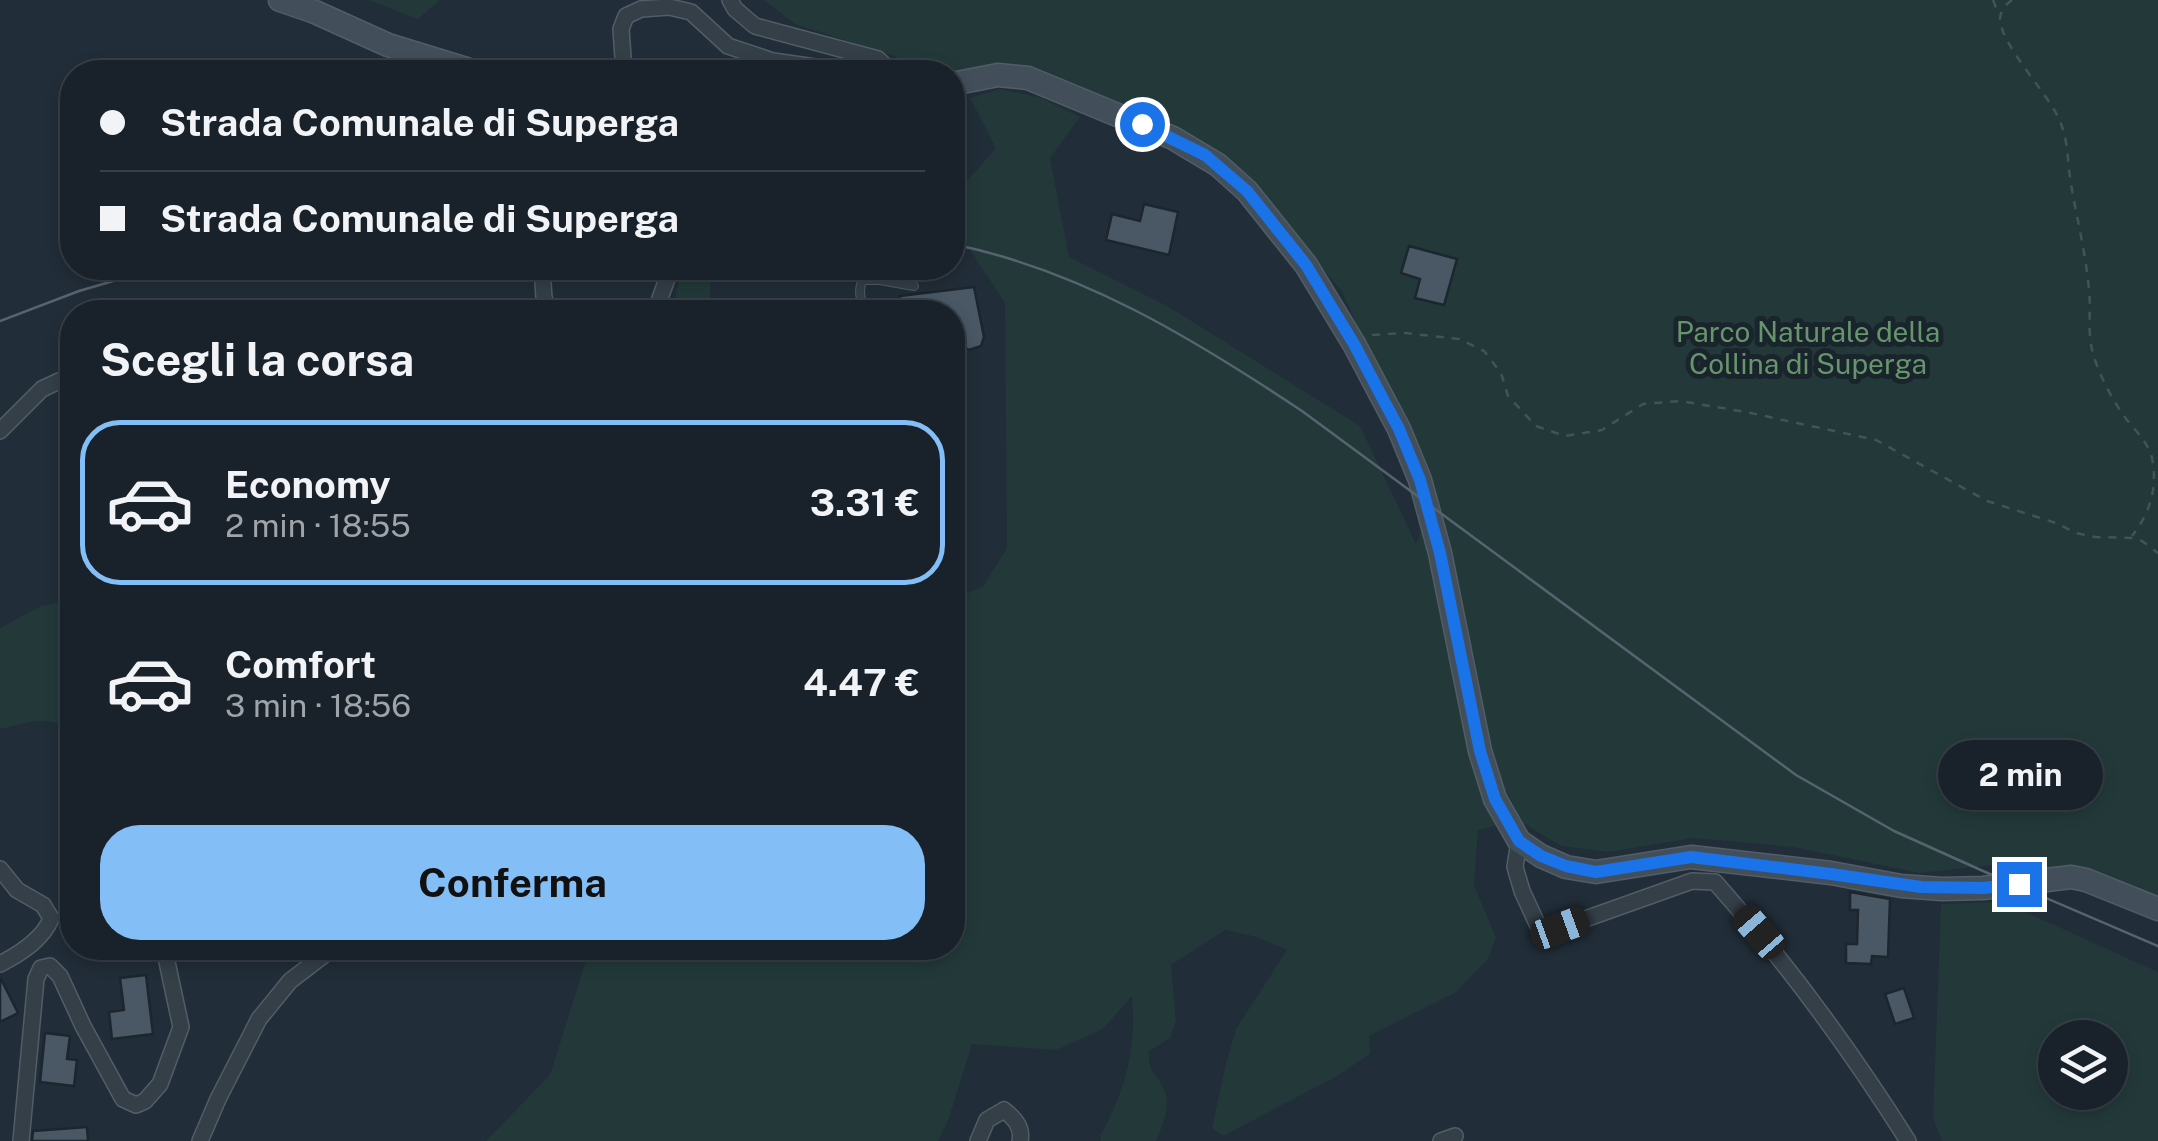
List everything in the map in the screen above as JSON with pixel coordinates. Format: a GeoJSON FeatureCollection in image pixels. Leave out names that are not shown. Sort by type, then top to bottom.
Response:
{"type":"FeatureCollection","features":[{"type":"Feature","properties":{"kind":"street"},"geometry":{"type":"LineString","coordinates":[[280,0],[388,45],[437,60]]}},
{"type":"Feature","properties":{"kind":"street"},"geometry":{"type":"LineString","coordinates":[[730,0],[755,26],[879,60]]}},
{"type":"Feature","properties":{"kind":"street"},"geometry":{"type":"LineString","coordinates":[[623,60],[621,29],[626,16],[640,9],[669,7],[691,12],[728,46],[770,60]]}},
{"type":"Feature","properties":{"kind":"street"},"geometry":{"type":"LineString","coordinates":[[965,81],[998,75],[1028,78],[1205,155],[1247,191],[1306,265],[1354,344],[1399,429],[1420,480],[1440,553],[1480,751],[1495,799],[1519,841],[1541,856],[1596,872],[1691,857],[1942,889],[2071,877],[2158,910]]}},
{"type":"Feature","properties":{"kind":"street"},"geometry":{"type":"LineString","coordinates":[[0,432],[42,389],[59,381]]}},
{"type":"Feature","properties":{"kind":"street"},"geometry":{"type":"LineString","coordinates":[[1519,841],[1515,866],[1522,891],[1539,928],[1547,930],[1692,881],[1715,882],[1821,1011],[1908,1141]]}},
{"type":"Feature","properties":{"kind":"street"},"geometry":{"type":"LineString","coordinates":[[0,869],[17,890],[43,905],[51,918],[48,929],[1,962]]}},
{"type":"Feature","properties":{"kind":"street"},"geometry":{"type":"LineString","coordinates":[[22,1141],[36,980],[41,968],[50,966],[60,976],[122,1099],[136,1104],[145,1101],[160,1084],[181,1026],[167,960]]}},
{"type":"Feature","properties":{"kind":"street"},"geometry":{"type":"LineString","coordinates":[[200,1141],[259,1019],[290,982],[318,960]]}},
{"type":"Feature","properties":{"kind":"street"},"geometry":{"type":"LineString","coordinates":[[978,1141],[988,1120],[1004,1110],[1015,1119],[1020,1141]]}},
{"type":"Feature","properties":{"kind":"lane"},"geometry":{"type":"LineString","coordinates":[[880,280],[914,286]]}},
{"type":"Feature","properties":{"kind":"path"},"geometry":{"type":"LineString","coordinates":[[1993,0],[2003,32],[2058,116],[2066,138],[2090,293],[2091,347],[2106,385],[2124,416],[2148,445],[2152,458],[2156,480],[2150,507],[2131,538]]}},
{"type":"Feature","properties":{"kind":"path"},"geometry":{"type":"LineString","coordinates":[[2000,16],[2012,0]]}},
{"type":"Feature","properties":{"kind":"path"},"geometry":{"type":"LineString","coordinates":[[1354,344],[1367,335],[1405,333],[1459,339],[1484,351],[1501,373],[1508,396],[1536,426],[1565,436],[1602,430],[1643,404],[1680,401],[1876,440],[1987,501],[2076,533],[2142,541],[2158,553]]}},
{"type":"Feature","properties":{"kind":"green space"},"geometry":{"type":"Polygon","coordinates":[[[368,0],[440,0],[418,19],[368,0]]]}},
{"type":"Feature","properties":{"kind":"green space","name":"Parco Naturale della Collina di Superga"},"geometry":{"type":"Polygon","coordinates":[[[764,0],[2158,0],[2158,899],[2020,878],[1993,865],[1920,873],[1793,847],[1694,838],[1608,852],[1561,846],[1518,820],[1478,830],[1474,885],[1496,938],[1488,959],[1456,992],[1369,1036],[1370,1054],[1337,1076],[1223,1136],[1212,1128],[1236,1029],[1287,950],[1257,937],[1225,930],[1171,965],[1176,1020],[1170,1038],[1149,1051],[1151,1068],[1167,1100],[1156,1141],[1101,1141],[1100,1136],[1127,1069],[1133,1033],[1132,996],[1103,1029],[1056,1050],[972,1044],[938,1141],[486,1141],[550,1075],[586,960],[965,960],[965,594],[983,587],[1007,548],[1005,303],[965,242],[965,183],[996,148],[970,98],[1000,89],[1041,98],[1080,117],[1050,158],[1069,257],[1169,307],[1360,426],[1416,544],[1436,495],[1341,290],[1259,197],[1213,155],[1042,70],[965,77],[965,60],[901,60],[795,24],[764,0]]]}},
{"type":"Feature","properties":{"kind":"green space"},"geometry":{"type":"Polygon","coordinates":[[[680,280],[711,280],[710,300],[676,300],[680,280]]]}},
{"type":"Feature","properties":{"kind":"green space"},"geometry":{"type":"Polygon","coordinates":[[[60,603],[60,725],[47,721],[0,729],[0,628],[41,606],[60,603]]]}},
{"type":"Feature","properties":{"kind":"green space"},"geometry":{"type":"Polygon","coordinates":[[[2003,902],[2158,972],[2158,1141],[1942,1141],[1933,1118],[1941,904],[2003,902]]]}},
{"type":"Feature","properties":{"kind":"building"},"geometry":{"type":"Polygon","coordinates":[[[1144,204],[1178,212],[1169,255],[1106,240],[1112,214],[1140,221],[1144,204]]]}},
{"type":"Feature","properties":{"kind":"building"},"geometry":{"type":"Polygon","coordinates":[[[1409,246],[1457,259],[1444,305],[1415,298],[1420,279],[1401,273],[1409,246]]]}},
{"type":"Feature","properties":{"kind":"building"},"geometry":{"type":"Polygon","coordinates":[[[974,287],[984,337],[981,346],[965,348],[965,300],[900,300],[900,296],[974,287]]]}},
{"type":"Feature","properties":{"kind":"building"},"geometry":{"type":"Polygon","coordinates":[[[1850,892],[1890,899],[1888,957],[1872,956],[1871,964],[1846,963],[1846,944],[1857,944],[1858,910],[1850,910],[1850,892]]]}},
{"type":"Feature","properties":{"kind":"building"},"geometry":{"type":"Polygon","coordinates":[[[146,975],[153,1034],[112,1039],[109,1012],[124,1010],[120,978],[146,975]]]}},
{"type":"Feature","properties":{"kind":"building"},"geometry":{"type":"Polygon","coordinates":[[[0,977],[18,1013],[0,1022],[0,977]]]}},
{"type":"Feature","properties":{"kind":"building"},"geometry":{"type":"Polygon","coordinates":[[[1904,988],[1914,1018],[1895,1024],[1885,994],[1904,988]]]}},
{"type":"Feature","properties":{"kind":"building"},"geometry":{"type":"Polygon","coordinates":[[[45,1033],[70,1036],[67,1059],[77,1060],[74,1086],[40,1082],[45,1033]]]}},
{"type":"Feature","properties":{"kind":"building"},"geometry":{"type":"Polygon","coordinates":[[[87,1127],[88,1141],[32,1141],[33,1131],[87,1127]]]}},
{"type":"Feature","properties":{"kind":"tram line"},"geometry":{"type":"LineString","coordinates":[[965,247],[1091,289],[1220,358],[1302,411],[1796,775],[1894,831],[2158,946]]}},
{"type":"Feature","properties":{"kind":"tram line"},"geometry":{"type":"LineString","coordinates":[[0,321],[117,280]]}},
{"type":"Feature","properties":{"kind":"route"},"geometry":{"type":"LineString","coordinates":[[1142,124],[1205,155],[1247,191],[1275,224],[1306,265],[1354,344],[1399,429],[1420,480],[1440,553],[1480,751],[1495,799],[1519,841],[1541,856],[1596,872],[1691,857],[1901,886],[1942,889],[2019,884]]}}]}
